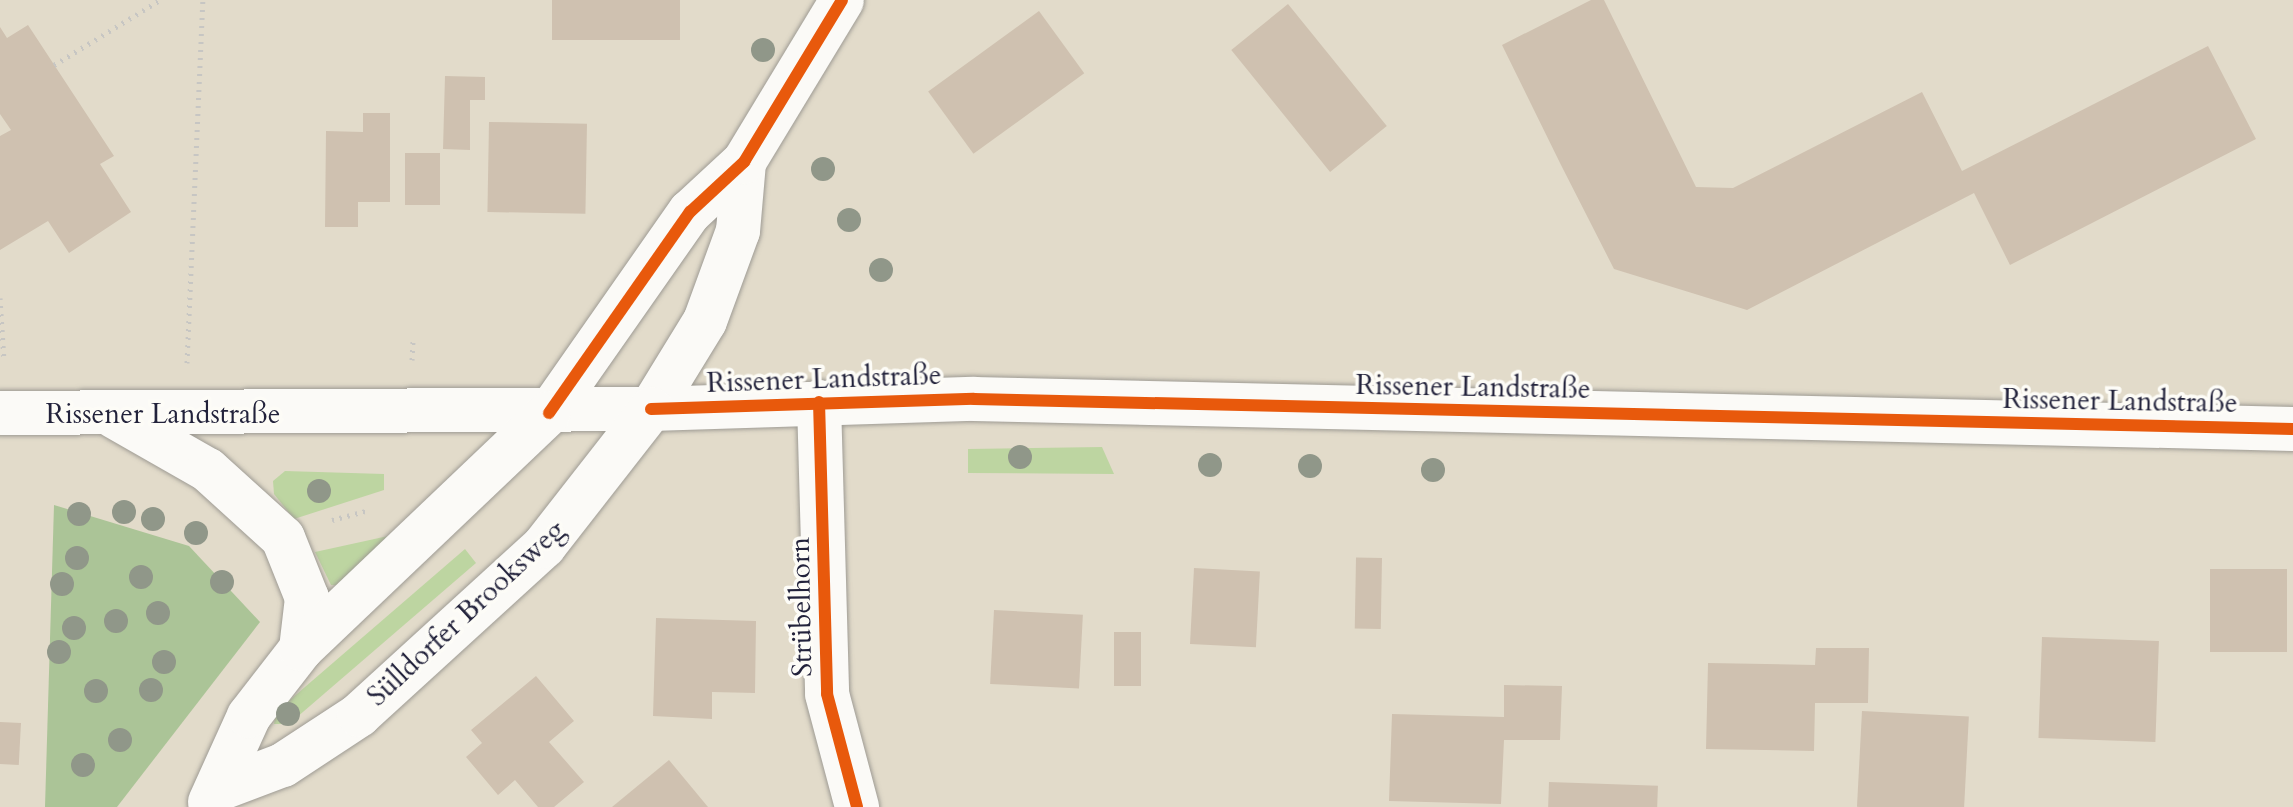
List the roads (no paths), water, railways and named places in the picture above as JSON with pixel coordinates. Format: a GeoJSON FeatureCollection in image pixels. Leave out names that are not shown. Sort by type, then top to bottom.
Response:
{"type":"FeatureCollection","features":[{"type":"Feature","properties":{"kind":"street","name":"Sülldorfer Brooksweg"},"geometry":{"type":"LineString","coordinates":[[214,797],[249,716],[301,649],[549,413],[690,212],[744,162],[842,0]]}},
{"type":"Feature","properties":{"kind":"street","name":"Sülldorfer Brooksweg"},"geometry":{"type":"LineString","coordinates":[[214,797],[283,765],[359,715],[544,546],[651,409],[705,321],[738,231],[744,162]]}},
{"type":"Feature","properties":{"kind":"street","name":"Rissener Landstraße"},"geometry":{"type":"LineString","coordinates":[[2,413],[549,413],[974,399],[2293,429]]}},
{"type":"Feature","properties":{"kind":"street","name":"Strübelhorn"},"geometry":{"type":"LineString","coordinates":[[819,402],[827,694],[857,807]]}},
{"type":"Feature","properties":{"kind":"street"},"geometry":{"type":"LineString","coordinates":[[113,415],[208,470],[283,538],[307,598],[301,649]]}}]}
